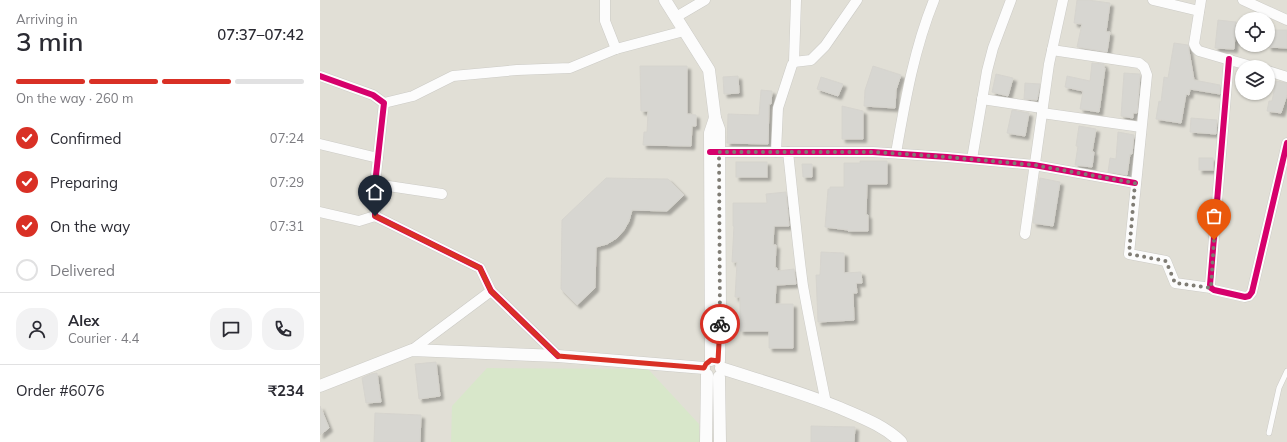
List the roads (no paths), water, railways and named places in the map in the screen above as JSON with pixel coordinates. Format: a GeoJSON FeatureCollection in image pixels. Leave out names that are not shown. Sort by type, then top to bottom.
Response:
{"type":"FeatureCollection","features":[{"type":"Feature","properties":{"kind":"street"},"geometry":{"type":"LineString","coordinates":[[605,0],[605,21],[616,49]]}},
{"type":"Feature","properties":{"kind":"street"},"geometry":{"type":"LineString","coordinates":[[665,0],[709,70],[715,118],[710,133],[714,152],[713,368],[706,442]]}},
{"type":"Feature","properties":{"kind":"street"},"geometry":{"type":"LineString","coordinates":[[676,17],[705,0]]}},
{"type":"Feature","properties":{"kind":"street"},"geometry":{"type":"LineString","coordinates":[[776,152],[778,108],[794,62],[796,0]]}},
{"type":"Feature","properties":{"kind":"street"},"geometry":{"type":"LineString","coordinates":[[794,62],[811,60],[826,46],[857,0]]}},
{"type":"Feature","properties":{"kind":"street"},"geometry":{"type":"LineString","coordinates":[[896,153],[905,99],[916,55],[934,0]]}},
{"type":"Feature","properties":{"kind":"street"},"geometry":{"type":"LineString","coordinates":[[972,159],[987,72],[993,48],[1011,0]]}},
{"type":"Feature","properties":{"kind":"street"},"geometry":{"type":"LineString","coordinates":[[1025,234],[1042,110],[1052,50],[1063,0]]}},
{"type":"Feature","properties":{"kind":"street"},"geometry":{"type":"LineString","coordinates":[[1153,0],[1199,11]]}},
{"type":"Feature","properties":{"kind":"street"},"geometry":{"type":"LineString","coordinates":[[1201,0],[1194,44],[1196,48],[1199,51],[1235,61]]}},
{"type":"Feature","properties":{"kind":"street"},"geometry":{"type":"LineString","coordinates":[[1243,0],[1287,20]]}},
{"type":"Feature","properties":{"kind":"street"},"geometry":{"type":"LineString","coordinates":[[320,76],[373,95],[384,103],[413,96],[453,76],[517,70],[570,68],[616,49],[684,31]]}},
{"type":"Feature","properties":{"kind":"street"},"geometry":{"type":"LineString","coordinates":[[1052,50],[1139,63],[1144,67],[1147,75],[1129,254],[1166,261],[1175,283],[1211,288],[1245,297],[1249,296],[1252,292],[1287,143]]}},
{"type":"Feature","properties":{"kind":"street"},"geometry":{"type":"LineString","coordinates":[[1211,288],[1210,285],[1229,59]]}},
{"type":"Feature","properties":{"kind":"street"},"geometry":{"type":"LineString","coordinates":[[1275,73],[1287,77]]}},
{"type":"Feature","properties":{"kind":"street"},"geometry":{"type":"LineString","coordinates":[[982,100],[1141,127]]}},
{"type":"Feature","properties":{"kind":"street"},"geometry":{"type":"LineString","coordinates":[[375,216],[375,184],[384,103]]}},
{"type":"Feature","properties":{"kind":"street"},"geometry":{"type":"LineString","coordinates":[[320,144],[378,158]]}},
{"type":"Feature","properties":{"kind":"street"},"geometry":{"type":"LineString","coordinates":[[714,152],[896,153],[1034,165],[1135,183]]}},
{"type":"Feature","properties":{"kind":"street"},"geometry":{"type":"LineString","coordinates":[[788,152],[803,286],[826,403]]}},
{"type":"Feature","properties":{"kind":"street"},"geometry":{"type":"LineString","coordinates":[[375,184],[442,194]]}},
{"type":"Feature","properties":{"kind":"street"},"geometry":{"type":"LineString","coordinates":[[320,212],[359,221],[375,216],[480,268],[491,291],[558,356]]}},
{"type":"Feature","properties":{"kind":"street"},"geometry":{"type":"LineString","coordinates":[[320,386],[412,350],[491,291]]}},
{"type":"Feature","properties":{"kind":"street"},"geometry":{"type":"LineString","coordinates":[[412,350],[558,356],[713,368],[809,396],[875,423],[893,434],[901,442]]}},
{"type":"Feature","properties":{"kind":"street"},"geometry":{"type":"LineString","coordinates":[[713,368],[720,442]]}},
{"type":"Feature","properties":{"kind":"lane"},"geometry":{"type":"LineString","coordinates":[[1269,433],[1279,388],[1287,371]]}}]}
